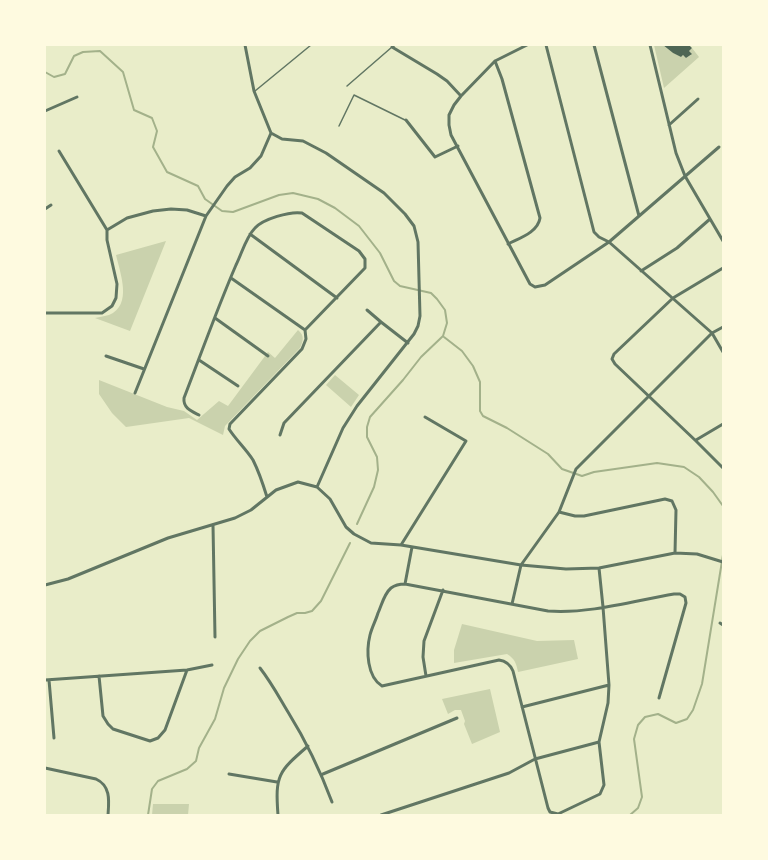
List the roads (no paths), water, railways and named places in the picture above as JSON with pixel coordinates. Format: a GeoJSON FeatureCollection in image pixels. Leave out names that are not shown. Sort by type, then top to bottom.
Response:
{"type":"FeatureCollection","features":[{"type":"Feature","properties":{"kind":"street"},"geometry":{"type":"LineString","coordinates":[[245,45],[254,91],[271,133],[282,139],[303,141],[326,153],[384,193],[414,226],[418,242],[420,316],[418,326],[408,343],[357,406],[343,428],[317,487]]}},
{"type":"Feature","properties":{"kind":"street"},"geometry":{"type":"LineString","coordinates":[[527,45],[495,61],[454,105],[449,115],[449,124],[451,135],[508,244],[530,284],[535,287],[545,285],[609,242],[720,147]]}},
{"type":"Feature","properties":{"kind":"street"},"geometry":{"type":"LineString","coordinates":[[546,45],[594,232],[609,242],[712,333],[723,352]]}},
{"type":"Feature","properties":{"kind":"street"},"geometry":{"type":"LineString","coordinates":[[594,45],[639,216]]}},
{"type":"Feature","properties":{"kind":"street"},"geometry":{"type":"LineString","coordinates":[[650,45],[676,153],[685,176],[723,241]]}},
{"type":"Feature","properties":{"kind":"street"},"geometry":{"type":"LineString","coordinates":[[393,46],[447,81],[461,96]]}},
{"type":"Feature","properties":{"kind":"street"},"geometry":{"type":"LineString","coordinates":[[495,61],[540,218],[534,230],[508,244]]}},
{"type":"Feature","properties":{"kind":"street"},"geometry":{"type":"LineString","coordinates":[[45,111],[77,97]]}},
{"type":"Feature","properties":{"kind":"street"},"geometry":{"type":"LineString","coordinates":[[669,125],[698,99]]}},
{"type":"Feature","properties":{"kind":"street"},"geometry":{"type":"LineString","coordinates":[[406,120],[435,157],[458,146]]}},
{"type":"Feature","properties":{"kind":"street"},"geometry":{"type":"LineString","coordinates":[[135,393],[206,216],[219,196],[236,177],[250,168],[261,156],[271,133]]}},
{"type":"Feature","properties":{"kind":"street"},"geometry":{"type":"LineString","coordinates":[[45,313],[102,313],[112,306],[116,298],[117,284],[107,240],[107,230],[59,151]]}},
{"type":"Feature","properties":{"kind":"street"},"geometry":{"type":"LineString","coordinates":[[45,209],[51,206]]}},
{"type":"Feature","properties":{"kind":"street"},"geometry":{"type":"LineString","coordinates":[[107,230],[127,218],[153,211],[187,210],[206,216]]}},
{"type":"Feature","properties":{"kind":"street"},"geometry":{"type":"LineString","coordinates":[[199,415],[183,403],[250,234],[256,226],[295,212],[302,213],[359,251],[365,259],[365,267],[305,330]]}},
{"type":"Feature","properties":{"kind":"street"},"geometry":{"type":"LineString","coordinates":[[641,271],[677,248],[710,219]]}},
{"type":"Feature","properties":{"kind":"street"},"geometry":{"type":"LineString","coordinates":[[250,234],[337,298]]}},
{"type":"Feature","properties":{"kind":"street"},"geometry":{"type":"LineString","coordinates":[[723,268],[673,298],[614,354],[612,359],[723,468]]}},
{"type":"Feature","properties":{"kind":"street"},"geometry":{"type":"LineString","coordinates":[[231,278],[305,330],[306,339],[303,349],[231,424],[229,429],[252,459],[267,497]]}},
{"type":"Feature","properties":{"kind":"street"},"geometry":{"type":"LineString","coordinates":[[367,310],[408,343]]}},
{"type":"Feature","properties":{"kind":"street"},"geometry":{"type":"LineString","coordinates":[[215,318],[268,356]]}},
{"type":"Feature","properties":{"kind":"street"},"geometry":{"type":"LineString","coordinates":[[280,435],[284,423],[381,322]]}},
{"type":"Feature","properties":{"kind":"street"},"geometry":{"type":"LineString","coordinates":[[512,604],[521,565],[559,512],[576,470],[712,333],[723,327]]}},
{"type":"Feature","properties":{"kind":"street"},"geometry":{"type":"LineString","coordinates":[[106,356],[145,369]]}},
{"type":"Feature","properties":{"kind":"street"},"geometry":{"type":"LineString","coordinates":[[199,360],[237,386]]}},
{"type":"Feature","properties":{"kind":"street"},"geometry":{"type":"LineString","coordinates":[[401,545],[466,441],[425,417]]}},
{"type":"Feature","properties":{"kind":"street"},"geometry":{"type":"LineString","coordinates":[[696,441],[723,424]]}},
{"type":"Feature","properties":{"kind":"street"},"geometry":{"type":"LineString","coordinates":[[45,585],[68,579],[168,538],[235,518],[249,511],[276,490],[291,483],[303,482],[317,487],[330,499],[346,527],[371,543],[401,545],[566,570],[599,568],[675,553],[697,554],[723,562]]}},
{"type":"Feature","properties":{"kind":"street"},"geometry":{"type":"LineString","coordinates":[[559,512],[584,516],[665,499],[672,501],[676,510],[675,553]]}},
{"type":"Feature","properties":{"kind":"street"},"geometry":{"type":"LineString","coordinates":[[213,525],[214,637]]}},
{"type":"Feature","properties":{"kind":"street"},"geometry":{"type":"LineString","coordinates":[[405,584],[412,547]]}},
{"type":"Feature","properties":{"kind":"street"},"geometry":{"type":"LineString","coordinates":[[599,568],[603,607],[609,685],[608,703],[599,742],[604,779],[600,794],[565,812],[554,814],[548,808],[513,671],[507,663],[499,660],[382,686],[373,678],[368,649],[370,635],[385,596],[392,587],[398,585],[443,590],[562,612],[603,607],[680,594],[685,597],[686,603],[659,698]]}},
{"type":"Feature","properties":{"kind":"street"},"geometry":{"type":"LineString","coordinates":[[426,676],[423,657],[424,641],[443,590]]}},
{"type":"Feature","properties":{"kind":"street"},"geometry":{"type":"LineString","coordinates":[[54,738],[47,680],[187,670],[212,666]]}},
{"type":"Feature","properties":{"kind":"street"},"geometry":{"type":"LineString","coordinates":[[260,668],[308,746],[322,774],[332,802]]}},
{"type":"Feature","properties":{"kind":"street"},"geometry":{"type":"LineString","coordinates":[[99,676],[103,716],[108,724],[113,729],[150,741],[158,738],[165,730],[187,670]]}},
{"type":"Feature","properties":{"kind":"street"},"geometry":{"type":"LineString","coordinates":[[522,707],[609,685]]}},
{"type":"Feature","properties":{"kind":"street"},"geometry":{"type":"LineString","coordinates":[[322,774],[457,718]]}},
{"type":"Feature","properties":{"kind":"street"},"geometry":{"type":"LineString","coordinates":[[381,815],[509,773],[535,759],[599,742]]}},
{"type":"Feature","properties":{"kind":"street"},"geometry":{"type":"LineString","coordinates":[[278,815],[277,782],[286,766],[308,746]]}},
{"type":"Feature","properties":{"kind":"street"},"geometry":{"type":"LineString","coordinates":[[45,768],[101,781],[109,801],[108,815]]}},
{"type":"Feature","properties":{"kind":"street"},"geometry":{"type":"LineString","coordinates":[[229,774],[277,782]]}},
{"type":"Feature","properties":{"kind":"lane"},"geometry":{"type":"LineString","coordinates":[[254,91],[311,45]]}},
{"type":"Feature","properties":{"kind":"lane"},"geometry":{"type":"LineString","coordinates":[[346,86],[393,46]]}},
{"type":"Feature","properties":{"kind":"lane"},"geometry":{"type":"LineString","coordinates":[[339,126],[354,95],[406,120]]}},
{"type":"Feature","properties":{"kind":"waterway"},"geometry":{"type":"LineString","coordinates":[[45,72],[54,77],[65,74],[74,56],[83,52],[100,51],[123,72],[134,110],[152,118],[157,131],[153,147],[167,172],[198,186],[205,199],[222,211],[233,212],[279,195],[293,193],[318,199],[335,208],[359,226],[380,253],[394,281],[400,286],[431,293],[437,299],[445,310],[447,323],[443,336]]}},
{"type":"Feature","properties":{"kind":"waterway"},"geometry":{"type":"LineString","coordinates":[[357,524],[374,487],[378,470],[377,457],[367,437],[370,417],[421,357],[443,336]]}},
{"type":"Feature","properties":{"kind":"waterway"},"geometry":{"type":"LineString","coordinates":[[444,337],[462,351],[473,366],[480,382],[480,411],[483,416],[548,454],[562,469],[582,476],[594,472],[657,463],[684,467],[699,477],[723,506]]}},
{"type":"Feature","properties":{"kind":"waterway"},"geometry":{"type":"LineString","coordinates":[[148,815],[152,789],[158,781],[187,769],[196,761],[199,748],[215,719],[224,688],[250,641],[260,631],[288,617],[312,611],[321,601],[350,543]]}},
{"type":"Feature","properties":{"kind":"waterway"},"geometry":{"type":"LineString","coordinates":[[630,815],[638,808],[642,797],[634,739],[638,725],[645,717],[658,714],[676,723],[687,719],[693,710],[702,684],[723,555]]}}]}
